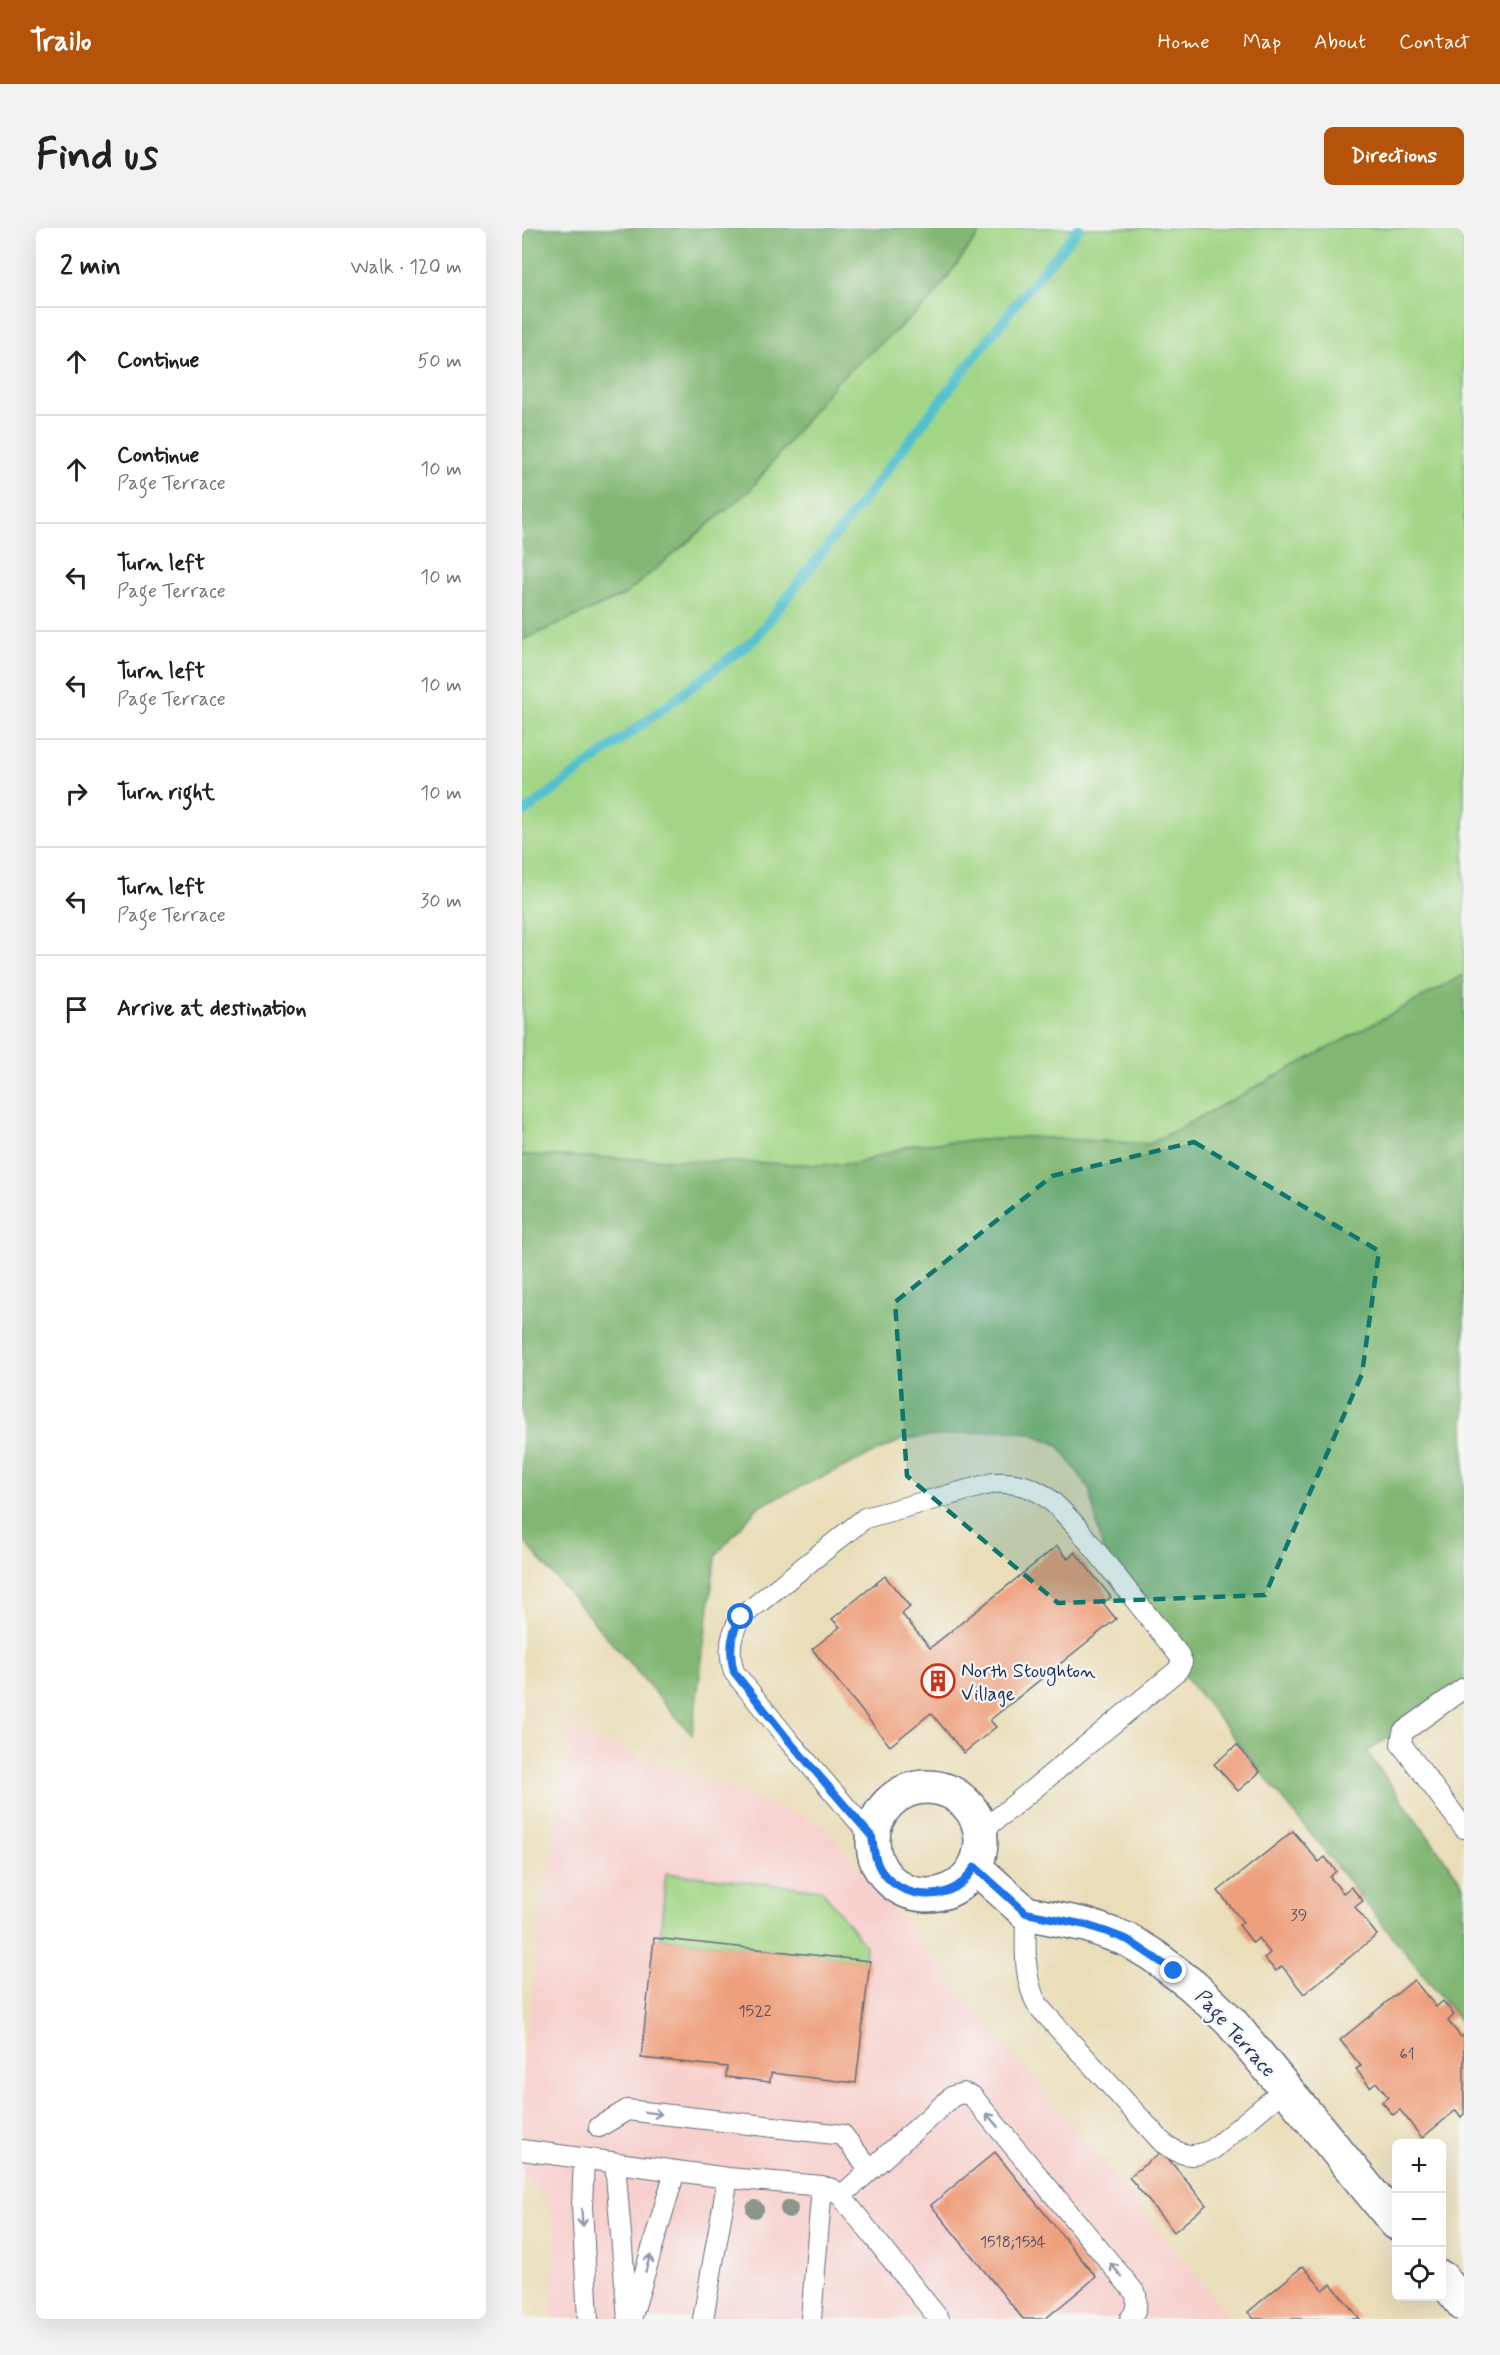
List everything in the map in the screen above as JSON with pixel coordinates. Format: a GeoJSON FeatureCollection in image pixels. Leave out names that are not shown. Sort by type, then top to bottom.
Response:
{"type":"FeatureCollection","features":[{"type":"Feature","properties":{"kind":"street"},"geometry":{"type":"LineString","coordinates":[[933,1786],[950,1791],[964,1801],[975,1816],[981,1832],[981,1850],[975,1867],[963,1881],[948,1891],[930,1895],[911,1893],[895,1885],[882,1872],[874,1855],[872,1837],[876,1820],[885,1805],[899,1793],[915,1787],[933,1786]]}},
{"type":"Feature","properties":{"kind":"street"},"geometry":{"type":"LineString","coordinates":[[975,1867],[1026,1913]]}},
{"type":"Feature","properties":{"kind":"street","name":"Page Terrace"},"geometry":{"type":"LineString","coordinates":[[1026,1913],[1086,1925],[1128,1940],[1154,1956],[1213,2004],[1231,2022],[1392,2218]]}},
{"type":"Feature","properties":{"kind":"street"},"geometry":{"type":"LineString","coordinates":[[1446,2283],[1464,2305]]}},
{"type":"Feature","properties":{"kind":"lane"},"geometry":{"type":"LineString","coordinates":[[872,1837],[790,1742],[734,1672],[731,1648],[736,1624],[750,1610],[865,1518],[993,1483],[1024,1484],[1062,1512],[1179,1655],[1182,1662],[1178,1670],[981,1832]]}},
{"type":"Feature","properties":{"kind":"lane"},"geometry":{"type":"LineString","coordinates":[[1464,1688],[1403,1732],[1400,1737],[1401,1743],[1464,1828]]}},
{"type":"Feature","properties":{"kind":"lane"},"geometry":{"type":"LineString","coordinates":[[1026,1913],[1027,1974],[1030,1992],[1038,2006],[1163,2143],[1173,2150],[1187,2155],[1200,2155],[1213,2149],[1286,2088]]}},
{"type":"Feature","properties":{"kind":"lane"},"geometry":{"type":"LineString","coordinates":[[841,2196],[953,2096],[963,2093],[972,2096],[1136,2294],[1137,2305],[1130,2319]]}},
{"type":"Feature","properties":{"kind":"lane"},"geometry":{"type":"LineString","coordinates":[[599,2127],[627,2110],[843,2135],[870,2170]]}},
{"type":"Feature","properties":{"kind":"lane"},"geometry":{"type":"LineString","coordinates":[[522,2150],[728,2178],[822,2186],[832,2189],[841,2196],[939,2319]]}},
{"type":"Feature","properties":{"kind":"lane"},"geometry":{"type":"LineString","coordinates":[[584,2159],[582,2206],[588,2319]]}},
{"type":"Feature","properties":{"kind":"lane"},"geometry":{"type":"LineString","coordinates":[[615,2163],[629,2319]]}},
{"type":"Feature","properties":{"kind":"lane"},"geometry":{"type":"LineString","coordinates":[[629,2319],[675,2171]]}},
{"type":"Feature","properties":{"kind":"lane"},"geometry":{"type":"LineString","coordinates":[[703,2318],[728,2178]]}},
{"type":"Feature","properties":{"kind":"lane"},"geometry":{"type":"LineString","coordinates":[[811,2319],[822,2186]]}},
{"type":"Feature","properties":{"kind":"highlighted area"},"geometry":{"type":"Polygon","coordinates":[[[1194,1142],[1379,1251],[1362,1374],[1265,1595],[1058,1603],[907,1476],[895,1302],[1052,1176],[1194,1142]]]}},
{"type":"Feature","properties":{"kind":"shaded area"},"geometry":{"type":"Polygon","coordinates":[[[568,1729],[823,1824],[1227,2313],[1220,2319],[550,2319],[555,2233],[548,2205],[529,2181],[522,2183],[522,2065],[568,1729]]]}},
{"type":"Feature","properties":{"kind":"green space"},"geometry":{"type":"Polygon","coordinates":[[[522,228],[983,228],[930,301],[835,383],[751,489],[624,595],[522,640],[522,228]]]}},
{"type":"Feature","properties":{"kind":"green space"},"geometry":{"type":"Polygon","coordinates":[[[983,228],[1464,228],[1464,975],[1150,1144],[1026,1137],[911,1145],[856,1164],[822,1165],[522,1155],[522,640],[624,595],[751,489],[835,383],[930,301],[983,228]]]}},
{"type":"Feature","properties":{"kind":"green space"},"geometry":{"type":"Polygon","coordinates":[[[1464,975],[1464,1686],[1367,1752],[1464,1886],[1464,2026],[1124,1600],[1109,1578],[1089,1488],[1058,1445],[1030,1433],[1000,1430],[904,1439],[759,1506],[716,1555],[692,1735],[522,1539],[522,1155],[822,1165],[856,1164],[911,1145],[1026,1137],[1150,1144],[1464,975]]]}},
{"type":"Feature","properties":{"kind":"green space"},"geometry":{"type":"Polygon","coordinates":[[[666,1873],[822,1890],[865,1945],[864,1961],[660,1938],[666,1873]]]}},
{"type":"Feature","properties":{"kind":"building","name":"North Stoughton Village"},"geometry":{"type":"Polygon","coordinates":[[[1057,1546],[1068,1559],[1075,1552],[1111,1597],[1103,1603],[1116,1619],[990,1720],[996,1727],[964,1753],[931,1713],[890,1746],[812,1649],[840,1627],[832,1619],[885,1576],[910,1607],[902,1614],[930,1648],[1057,1546]]]}},
{"type":"Feature","properties":{"kind":"building"},"geometry":{"type":"Polygon","coordinates":[[[1237,1745],[1260,1772],[1238,1791],[1214,1764],[1237,1745]]]}},
{"type":"Feature","properties":{"kind":"building"},"geometry":{"type":"Polygon","coordinates":[[[1293,1831],[1319,1862],[1325,1857],[1336,1871],[1330,1877],[1343,1893],[1351,1887],[1363,1901],[1355,1907],[1377,1935],[1304,1994],[1282,1966],[1276,1971],[1264,1958],[1270,1953],[1258,1938],[1253,1943],[1239,1925],[1243,1922],[1218,1891],[1293,1831]]]}},
{"type":"Feature","properties":{"kind":"building"},"geometry":{"type":"Polygon","coordinates":[[[654,1938],[870,1961],[856,2083],[771,2073],[770,2082],[726,2077],[727,2067],[641,2058],[654,1938]]]}},
{"type":"Feature","properties":{"kind":"building"},"geometry":{"type":"Polygon","coordinates":[[[1414,1980],[1436,2007],[1443,2001],[1454,2015],[1448,2021],[1461,2037],[1464,2035],[1464,2114],[1461,2117],[1456,2110],[1422,2138],[1400,2110],[1393,2115],[1382,2102],[1388,2097],[1376,2082],[1370,2087],[1356,2069],[1361,2066],[1340,2040],[1414,1980]]]}},
{"type":"Feature","properties":{"kind":"building"},"geometry":{"type":"Polygon","coordinates":[[[1162,2151],[1206,2205],[1174,2232],[1129,2177],[1162,2151]]]}},
{"type":"Feature","properties":{"kind":"building"},"geometry":{"type":"Polygon","coordinates":[[[995,2152],[1096,2277],[1045,2319],[1023,2319],[931,2205],[995,2152]]]}},
{"type":"Feature","properties":{"kind":"building"},"geometry":{"type":"Polygon","coordinates":[[[1303,2266],[1323,2290],[1331,2284],[1360,2319],[1254,2319],[1248,2312],[1303,2266]]]}},
{"type":"Feature","properties":{"kind":"waterway"},"geometry":{"type":"LineString","coordinates":[[522,814],[754,640],[1022,296],[1079,228]]}},
{"type":"Feature","properties":{"kind":"place","name":"North Stoughton Village"},"geometry":{"type":"Point","coordinates":[938,1681]}},
{"type":"Feature","properties":{"kind":"route"},"geometry":{"type":"LineString","coordinates":[[741,1617],[732,1635],[731,1661],[734,1672],[790,1742],[872,1837],[874,1855],[882,1872],[895,1885],[911,1893],[930,1895],[948,1891],[963,1881],[975,1867],[1026,1913],[1086,1925],[1128,1940],[1174,1971]]}}]}
